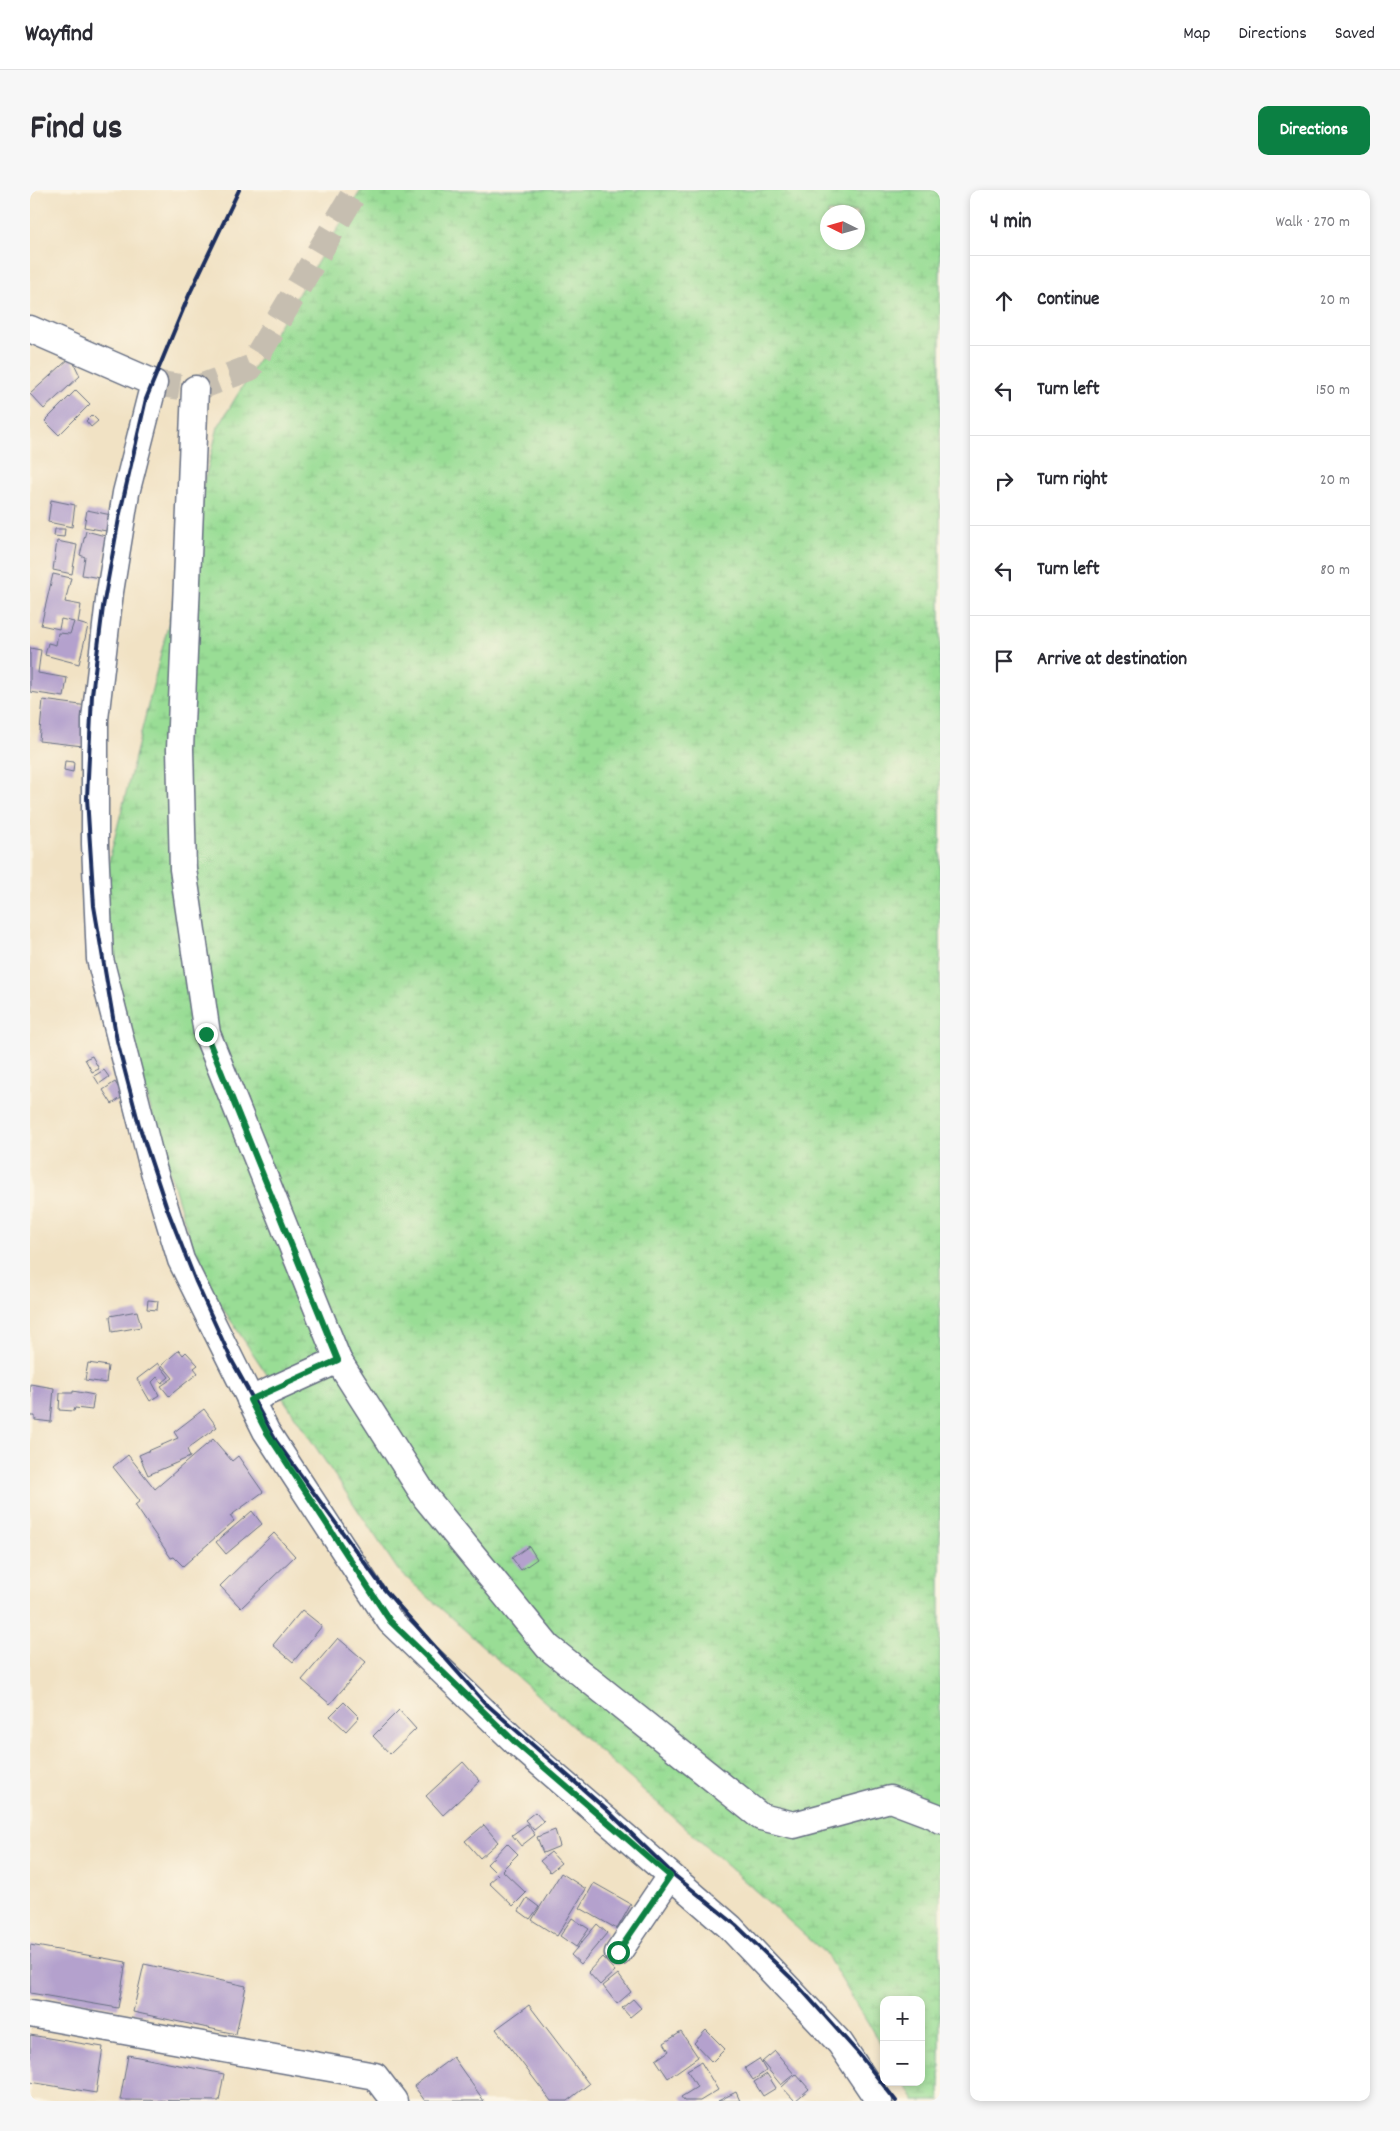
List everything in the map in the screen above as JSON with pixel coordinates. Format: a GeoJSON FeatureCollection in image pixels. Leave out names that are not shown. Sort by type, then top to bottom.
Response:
{"type":"FeatureCollection","features":[{"type":"Feature","properties":{"kind":"street"},"geometry":{"type":"LineString","coordinates":[[30,329],[154,383],[125,502],[110,592],[94,719],[95,844],[100,959],[153,1168],[181,1260],[266,1431],[390,1621],[516,1743],[730,1927],[840,2043],[879,2101]]}},
{"type":"Feature","properties":{"kind":"street"},"geometry":{"type":"LineString","coordinates":[[195,389],[180,758],[183,870],[206,1034],[338,1360],[426,1498],[548,1647],[761,1817],[794,1825],[890,1799],[940,1820]]}},
{"type":"Feature","properties":{"kind":"street"},"geometry":{"type":"LineString","coordinates":[[250,1400],[338,1360]]}},
{"type":"Feature","properties":{"kind":"street"},"geometry":{"type":"LineString","coordinates":[[618,1952],[670,1876]]}},
{"type":"Feature","properties":{"kind":"street"},"geometry":{"type":"LineString","coordinates":[[30,2014],[375,2076],[394,2101]]}},
{"type":"Feature","properties":{"kind":"green space"},"geometry":{"type":"Polygon","coordinates":[[[361,190],[940,190],[940,2101],[915,2101],[906,2086],[925,2086],[925,1996],[880,1996],[880,2043],[826,1954],[398,1570],[201,1276],[94,920],[218,427],[361,190]]]}},
{"type":"Feature","properties":{"kind":"building"},"geometry":{"type":"Polygon","coordinates":[[[71,357],[80,376],[44,409],[30,394],[71,357]]]}},
{"type":"Feature","properties":{"kind":"building"},"geometry":{"type":"Polygon","coordinates":[[[76,390],[90,404],[59,435],[45,421],[76,390]]]}},
{"type":"Feature","properties":{"kind":"building"},"geometry":{"type":"Polygon","coordinates":[[[92,415],[98,421],[91,427],[86,421],[92,415]]]}},
{"type":"Feature","properties":{"kind":"building"},"geometry":{"type":"Polygon","coordinates":[[[51,500],[75,505],[72,527],[48,522],[51,500]]]}},
{"type":"Feature","properties":{"kind":"building"},"geometry":{"type":"Polygon","coordinates":[[[87,510],[116,516],[112,532],[84,527],[87,510]]]}},
{"type":"Feature","properties":{"kind":"building"},"geometry":{"type":"Polygon","coordinates":[[[55,529],[65,529],[64,537],[54,536],[55,529]]]}},
{"type":"Feature","properties":{"kind":"building"},"geometry":{"type":"Polygon","coordinates":[[[86,531],[109,537],[100,578],[82,575],[85,557],[80,555],[86,531]]]}},
{"type":"Feature","properties":{"kind":"building"},"geometry":{"type":"Polygon","coordinates":[[[57,541],[77,545],[72,574],[53,570],[57,541]]]}},
{"type":"Feature","properties":{"kind":"building"},"geometry":{"type":"Polygon","coordinates":[[[53,574],[71,578],[65,602],[81,605],[78,623],[88,626],[79,664],[45,655],[48,643],[56,645],[58,633],[70,634],[74,622],[61,619],[59,629],[41,625],[53,574]]]}},
{"type":"Feature","properties":{"kind":"building"},"geometry":{"type":"Polygon","coordinates":[[[30,648],[41,650],[38,673],[67,678],[64,697],[30,692],[30,648]]]}},
{"type":"Feature","properties":{"kind":"building"},"geometry":{"type":"Polygon","coordinates":[[[43,700],[88,706],[83,746],[39,741],[43,700]]]}},
{"type":"Feature","properties":{"kind":"building"},"geometry":{"type":"Polygon","coordinates":[[[65,761],[74,762],[73,772],[64,770],[65,761]]]}},
{"type":"Feature","properties":{"kind":"building"},"geometry":{"type":"Polygon","coordinates":[[[92,1056],[99,1069],[92,1072],[85,1059],[92,1056]]]}},
{"type":"Feature","properties":{"kind":"building"},"geometry":{"type":"Polygon","coordinates":[[[104,1070],[109,1077],[99,1084],[94,1076],[104,1070]]]}},
{"type":"Feature","properties":{"kind":"building"},"geometry":{"type":"Polygon","coordinates":[[[115,1082],[124,1096],[112,1104],[103,1090],[115,1082]]]}},
{"type":"Feature","properties":{"kind":"building"},"geometry":{"type":"Polygon","coordinates":[[[148,1300],[158,1301],[157,1310],[147,1309],[148,1300]]]}},
{"type":"Feature","properties":{"kind":"building"},"geometry":{"type":"Polygon","coordinates":[[[137,1311],[141,1327],[112,1332],[110,1316],[137,1311]]]}},
{"type":"Feature","properties":{"kind":"building"},"geometry":{"type":"Polygon","coordinates":[[[179,1350],[183,1355],[186,1352],[198,1365],[194,1368],[198,1373],[169,1396],[161,1386],[173,1378],[162,1365],[179,1350]]]}},
{"type":"Feature","properties":{"kind":"building"},"geometry":{"type":"Polygon","coordinates":[[[88,1363],[108,1366],[106,1383],[85,1380],[88,1363]]]}},
{"type":"Feature","properties":{"kind":"building"},"geometry":{"type":"Polygon","coordinates":[[[158,1363],[169,1377],[162,1383],[157,1377],[152,1382],[159,1395],[150,1401],[137,1379],[158,1363]]]}},
{"type":"Feature","properties":{"kind":"building"},"geometry":{"type":"Polygon","coordinates":[[[30,1384],[54,1388],[51,1422],[35,1420],[35,1416],[30,1416],[30,1384]]]}},
{"type":"Feature","properties":{"kind":"building"},"geometry":{"type":"Polygon","coordinates":[[[73,1391],[94,1395],[92,1410],[75,1408],[74,1411],[59,1410],[60,1393],[73,1393],[73,1391]]]}},
{"type":"Feature","properties":{"kind":"building"},"geometry":{"type":"Polygon","coordinates":[[[204,1409],[217,1427],[187,1449],[190,1457],[148,1475],[139,1455],[178,1438],[174,1432],[204,1409]]]}},
{"type":"Feature","properties":{"kind":"building"},"geometry":{"type":"Polygon","coordinates":[[[213,1439],[232,1461],[238,1456],[263,1492],[230,1516],[234,1521],[183,1566],[174,1557],[171,1558],[135,1505],[140,1501],[113,1467],[128,1455],[155,1489],[213,1439]]]}},
{"type":"Feature","properties":{"kind":"building"},"geometry":{"type":"Polygon","coordinates":[[[252,1511],[262,1524],[226,1554],[216,1542],[252,1511]]]}},
{"type":"Feature","properties":{"kind":"building"},"geometry":{"type":"Polygon","coordinates":[[[274,1533],[295,1556],[241,1608],[220,1586],[274,1533]]]}},
{"type":"Feature","properties":{"kind":"building"},"geometry":{"type":"Polygon","coordinates":[[[529,1546],[537,1559],[521,1570],[512,1558],[529,1546]]]}},
{"type":"Feature","properties":{"kind":"building"},"geometry":{"type":"Polygon","coordinates":[[[302,1610],[322,1626],[293,1662],[273,1645],[302,1610]]]}},
{"type":"Feature","properties":{"kind":"building"},"geometry":{"type":"Polygon","coordinates":[[[338,1638],[366,1662],[330,1704],[302,1680],[338,1638]]]}},
{"type":"Feature","properties":{"kind":"building"},"geometry":{"type":"Polygon","coordinates":[[[344,1702],[359,1717],[346,1731],[330,1716],[344,1702]]]}},
{"type":"Feature","properties":{"kind":"building"},"geometry":{"type":"Polygon","coordinates":[[[399,1710],[416,1729],[390,1754],[373,1736],[399,1710]]]}},
{"type":"Feature","properties":{"kind":"building"},"geometry":{"type":"Polygon","coordinates":[[[463,1762],[480,1781],[443,1815],[426,1796],[463,1762]]]}},
{"type":"Feature","properties":{"kind":"building"},"geometry":{"type":"Polygon","coordinates":[[[535,1812],[544,1822],[534,1830],[525,1820],[535,1812]]]}},
{"type":"Feature","properties":{"kind":"building"},"geometry":{"type":"Polygon","coordinates":[[[527,1824],[535,1835],[521,1846],[512,1835],[527,1824]]]}},
{"type":"Feature","properties":{"kind":"building"},"geometry":{"type":"Polygon","coordinates":[[[484,1825],[498,1842],[480,1858],[465,1841],[484,1825]]]}},
{"type":"Feature","properties":{"kind":"building"},"geometry":{"type":"Polygon","coordinates":[[[555,1830],[560,1846],[543,1853],[537,1837],[555,1830]]]}},
{"type":"Feature","properties":{"kind":"building"},"geometry":{"type":"Polygon","coordinates":[[[507,1843],[518,1854],[502,1870],[526,1893],[513,1906],[489,1883],[498,1875],[487,1864],[507,1843]]]}},
{"type":"Feature","properties":{"kind":"building"},"geometry":{"type":"Polygon","coordinates":[[[551,1852],[561,1863],[550,1872],[540,1861],[551,1852]]]}},
{"type":"Feature","properties":{"kind":"building"},"geometry":{"type":"Polygon","coordinates":[[[561,1873],[586,1889],[557,1936],[532,1920],[561,1873]]]}},
{"type":"Feature","properties":{"kind":"building"},"geometry":{"type":"Polygon","coordinates":[[[594,1883],[631,1904],[617,1929],[580,1908],[594,1883]]]}},
{"type":"Feature","properties":{"kind":"building"},"geometry":{"type":"Polygon","coordinates":[[[527,1898],[539,1907],[530,1919],[519,1911],[527,1898]]]}},
{"type":"Feature","properties":{"kind":"building"},"geometry":{"type":"Polygon","coordinates":[[[572,1918],[589,1929],[576,1947],[560,1936],[572,1918]]]}},
{"type":"Feature","properties":{"kind":"building"},"geometry":{"type":"Polygon","coordinates":[[[597,1924],[607,1933],[581,1964],[571,1955],[597,1924]]]}},
{"type":"Feature","properties":{"kind":"building"},"geometry":{"type":"Polygon","coordinates":[[[30,1945],[126,1962],[118,2008],[30,1993],[30,1945]]]}},
{"type":"Feature","properties":{"kind":"building"},"geometry":{"type":"Polygon","coordinates":[[[602,1957],[615,1971],[600,1985],[588,1972],[602,1957]]]}},
{"type":"Feature","properties":{"kind":"building"},"geometry":{"type":"Polygon","coordinates":[[[144,1964],[246,1986],[236,2034],[133,2012],[144,1964]]]}},
{"type":"Feature","properties":{"kind":"building"},"geometry":{"type":"Polygon","coordinates":[[[618,1974],[631,1992],[617,2004],[603,1986],[618,1974]]]}},
{"type":"Feature","properties":{"kind":"building"},"geometry":{"type":"Polygon","coordinates":[[[633,1999],[641,2008],[630,2017],[622,2008],[633,1999]]]}},
{"type":"Feature","properties":{"kind":"building"},"geometry":{"type":"Polygon","coordinates":[[[529,2005],[589,2084],[567,2101],[551,2101],[496,2029],[529,2005]]]}},
{"type":"Feature","properties":{"kind":"building"},"geometry":{"type":"Polygon","coordinates":[[[706,2030],[725,2049],[712,2062],[694,2043],[706,2030]]]}},
{"type":"Feature","properties":{"kind":"building"},"geometry":{"type":"Polygon","coordinates":[[[681,2032],[698,2057],[668,2078],[656,2060],[669,2051],[664,2043],[681,2032]]]}},
{"type":"Feature","properties":{"kind":"building"},"geometry":{"type":"Polygon","coordinates":[[[30,2035],[103,2047],[96,2093],[30,2082],[30,2035]]]}},
{"type":"Feature","properties":{"kind":"building"},"geometry":{"type":"Polygon","coordinates":[[[775,2051],[794,2074],[781,2085],[762,2062],[775,2051]]]}},
{"type":"Feature","properties":{"kind":"building"},"geometry":{"type":"Polygon","coordinates":[[[128,2055],[224,2074],[219,2101],[120,2100],[128,2055]]]}},
{"type":"Feature","properties":{"kind":"building"},"geometry":{"type":"Polygon","coordinates":[[[453,2057],[484,2101],[425,2101],[414,2086],[453,2057]]]}},
{"type":"Feature","properties":{"kind":"building"},"geometry":{"type":"Polygon","coordinates":[[[759,2059],[766,2071],[753,2080],[745,2068],[759,2059]]]}},
{"type":"Feature","properties":{"kind":"building"},"geometry":{"type":"Polygon","coordinates":[[[701,2062],[718,2090],[700,2101],[684,2101],[681,2097],[697,2087],[687,2070],[701,2062]]]}},
{"type":"Feature","properties":{"kind":"building"},"geometry":{"type":"Polygon","coordinates":[[[767,2074],[776,2088],[763,2096],[754,2082],[767,2074]]]}},
{"type":"Feature","properties":{"kind":"building"},"geometry":{"type":"Polygon","coordinates":[[[796,2074],[809,2089],[795,2101],[782,2087],[796,2074]]]}},
{"type":"Feature","properties":{"kind":"building"},"geometry":{"type":"Polygon","coordinates":[[[736,2092],[740,2101],[718,2101],[736,2092]]]}},
{"type":"Feature","properties":{"kind":"tunnel"},"geometry":{"type":"LineString","coordinates":[[154,383],[195,389],[250,368],[356,190]]}},
{"type":"Feature","properties":{"kind":"railway"},"geometry":{"type":"LineString","coordinates":[[239,190],[189,295],[146,399],[120,513],[103,607],[92,695],[87,798],[94,906],[117,1041],[139,1125],[166,1206],[196,1282],[231,1359],[276,1441],[383,1588],[484,1702],[609,1812],[674,1875],[736,1925],[792,1979],[859,2054],[896,2101]]}},
{"type":"Feature","properties":{"kind":"route"},"geometry":{"type":"LineString","coordinates":[[206,1034],[338,1360],[250,1400],[266,1431],[390,1621],[516,1743],[670,1876],[618,1952]]}}]}
